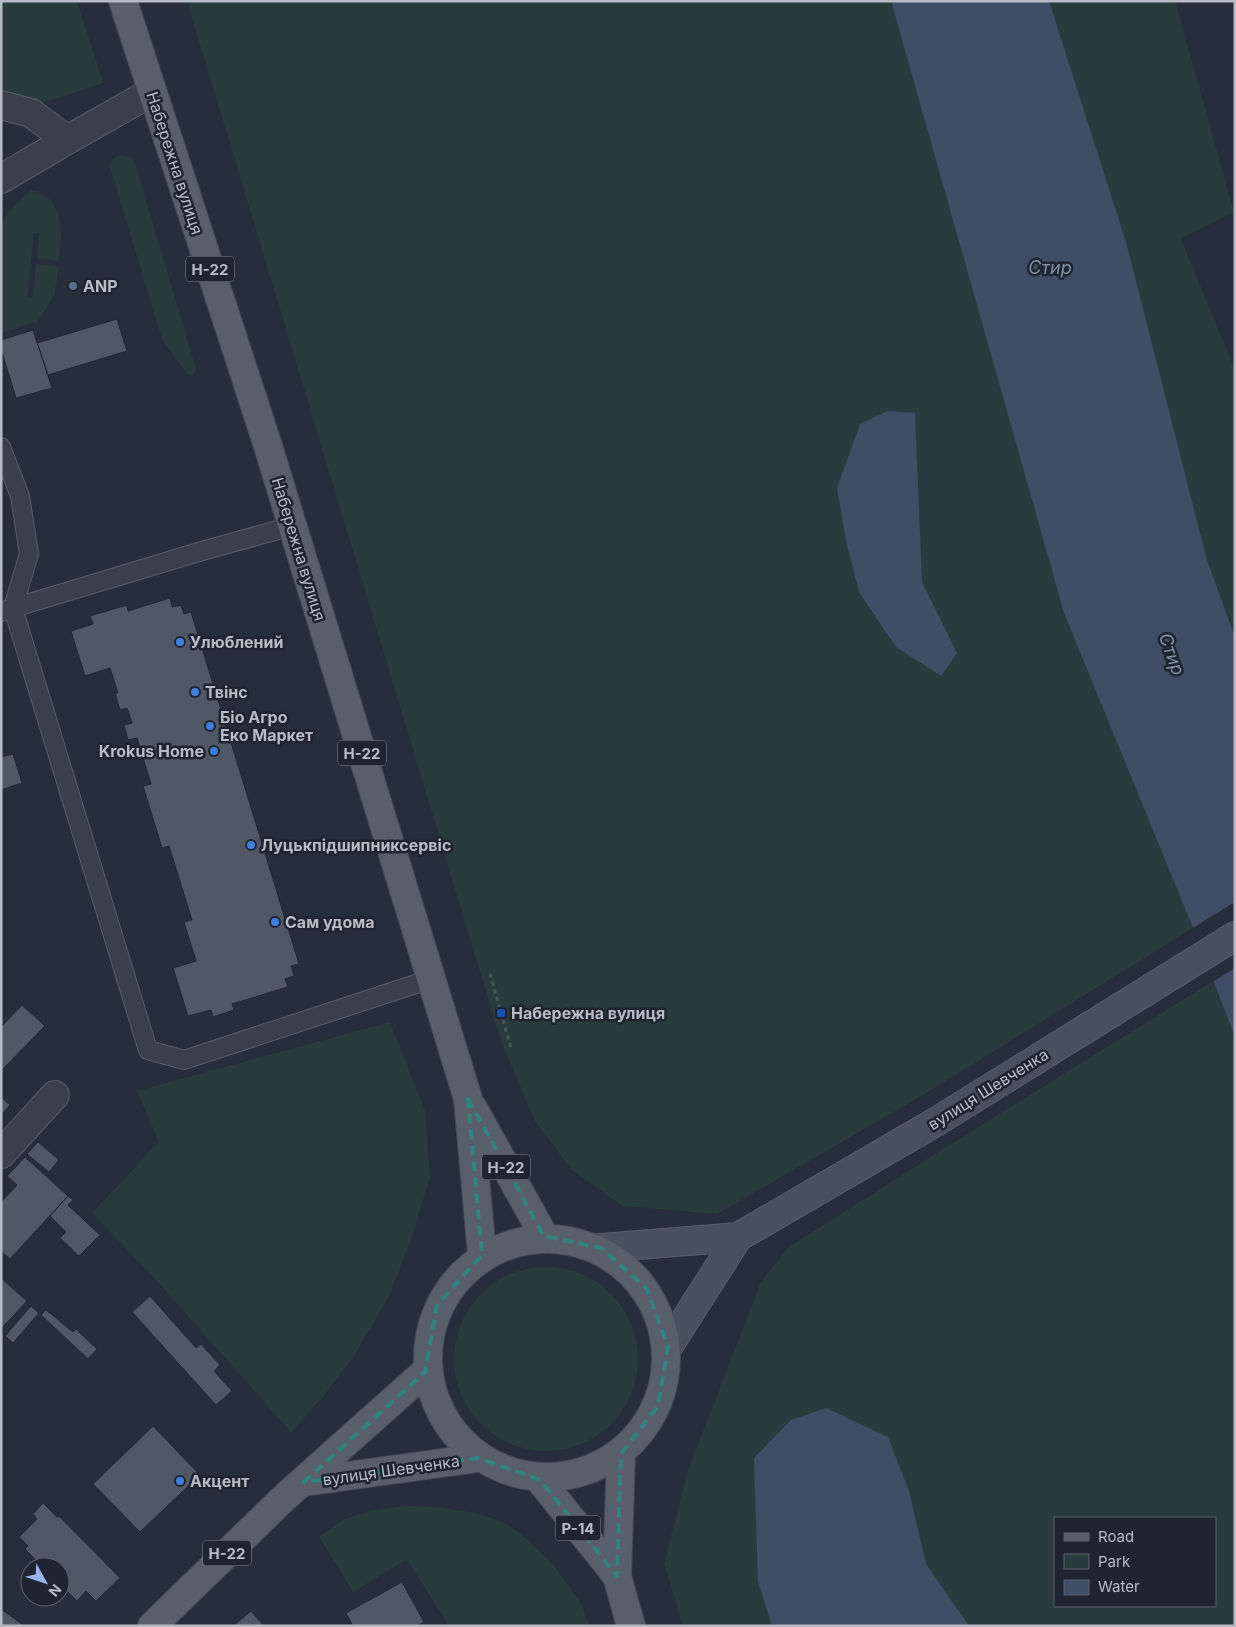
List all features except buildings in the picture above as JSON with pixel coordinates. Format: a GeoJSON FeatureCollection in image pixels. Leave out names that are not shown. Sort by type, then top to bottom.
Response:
{"type":"FeatureCollection","features":[{"type":"Feature","properties":{"kind":"main road","name":"Набережна вулиця"},"geometry":{"type":"LineString","coordinates":[[123,1],[268,446],[468,1099],[544,1236]]}},
{"type":"Feature","properties":{"kind":"main road","name":"Набережна вулиця"},"geometry":{"type":"LineString","coordinates":[[468,1099],[482,1254]]}},
{"type":"Feature","properties":{"kind":"main road"},"geometry":{"type":"LineString","coordinates":[[544,1236],[601,1248],[647,1289],[668,1347],[658,1406],[621,1454],[583,1474],[540,1480],[478,1458],[442,1421],[425,1372],[437,1305],[482,1254],[544,1236]]}},
{"type":"Feature","properties":{"kind":"main road","name":"вулиця Шевченка"},"geometry":{"type":"LineString","coordinates":[[152,1626],[285,1497],[425,1372]]}},
{"type":"Feature","properties":{"kind":"main road","name":"Р-14"},"geometry":{"type":"LineString","coordinates":[[621,1454],[617,1576],[631,1626]]}},
{"type":"Feature","properties":{"kind":"main road","name":"вулиця Шевченка"},"geometry":{"type":"LineString","coordinates":[[304,1482],[478,1458]]}},
{"type":"Feature","properties":{"kind":"main road","name":"Р-14"},"geometry":{"type":"LineString","coordinates":[[540,1480],[617,1576]]}},
{"type":"Feature","properties":{"kind":"street"},"geometry":{"type":"LineString","coordinates":[[1,179],[152,92]]}},
{"type":"Feature","properties":{"kind":"street"},"geometry":{"type":"LineString","coordinates":[[1,105],[31,113],[67,140]]}},
{"type":"Feature","properties":{"kind":"street","name":"вулиця Шевченка"},"geometry":{"type":"LineString","coordinates":[[601,1248],[738,1237],[934,1123],[1235,936]]}},
{"type":"Feature","properties":{"kind":"street"},"geometry":{"type":"LineString","coordinates":[[1,1154],[55,1095]]}},
{"type":"Feature","properties":{"kind":"street","name":"вулиця Шевченка"},"geometry":{"type":"LineString","coordinates":[[668,1347],[738,1237]]}},
{"type":"Feature","properties":{"kind":"lane"},"geometry":{"type":"LineString","coordinates":[[1,447],[20,496],[29,554],[7,610],[148,1050],[184,1060],[431,979]]}},
{"type":"Feature","properties":{"kind":"lane"},"geometry":{"type":"LineString","coordinates":[[7,610],[292,526]]}},
{"type":"Feature","properties":{"kind":"path"},"geometry":{"type":"LineString","coordinates":[[490,974],[511,1048]]}},
{"type":"Feature","properties":{"kind":"highlighted area"},"geometry":{"type":"Polygon","coordinates":[[[468,1099],[544,1236],[601,1248],[647,1289],[668,1347],[658,1406],[621,1454],[617,1576],[540,1480],[478,1458],[304,1482],[425,1372],[437,1305],[482,1255],[468,1099]]]}},
{"type":"Feature","properties":{"kind":"green space"},"geometry":{"type":"Polygon","coordinates":[[[1,1],[77,1],[103,83],[36,105],[1,96],[1,1]]]}},
{"type":"Feature","properties":{"kind":"green space"},"geometry":{"type":"Polygon","coordinates":[[[187,1],[891,1],[1064,613],[1193,928],[918,1098],[717,1214],[623,1206],[572,1170],[535,1121],[501,1041],[187,1]]]}},
{"type":"Feature","properties":{"kind":"green space"},"geometry":{"type":"Polygon","coordinates":[[[991,1],[1175,1],[1234,212],[1181,239],[1235,370],[1235,637],[1207,560],[991,1]]]}},
{"type":"Feature","properties":{"kind":"green space"},"geometry":{"type":"Polygon","coordinates":[[[119,155],[131,157],[135,163],[196,369],[193,375],[187,374],[162,339],[110,167],[111,162],[119,155]]]}},
{"type":"Feature","properties":{"kind":"green space"},"geometry":{"type":"Polygon","coordinates":[[[31,190],[42,194],[51,201],[56,209],[61,228],[61,239],[59,261],[37,258],[39,233],[34,233],[27,297],[33,297],[36,264],[59,267],[54,296],[37,322],[1,333],[1,226],[7,214],[31,190]]]}},
{"type":"Feature","properties":{"kind":"green space"},"geometry":{"type":"Polygon","coordinates":[[[1213,981],[1235,1037],[1235,1626],[683,1626],[664,1564],[687,1473],[761,1282],[789,1247],[1213,981]]]}},
{"type":"Feature","properties":{"kind":"green space"},"geometry":{"type":"Polygon","coordinates":[[[390,1022],[425,1111],[430,1177],[411,1240],[389,1296],[354,1356],[322,1398],[291,1432],[149,1272],[92,1213],[159,1142],[137,1091],[390,1022]]]}},
{"type":"Feature","properties":{"kind":"green space"},"geometry":{"type":"Polygon","coordinates":[[[546,1267],[564,1269],[581,1274],[611,1294],[631,1324],[636,1341],[638,1359],[636,1377],[631,1394],[611,1424],[581,1444],[564,1449],[546,1451],[528,1449],[511,1444],[481,1424],[461,1394],[456,1377],[454,1359],[456,1341],[461,1324],[481,1294],[511,1274],[528,1269],[546,1267]]]}},
{"type":"Feature","properties":{"kind":"green space"},"geometry":{"type":"Polygon","coordinates":[[[408,1506],[438,1507],[481,1514],[504,1523],[521,1534],[551,1562],[579,1600],[590,1626],[449,1626],[407,1559],[353,1592],[319,1536],[345,1519],[373,1510],[408,1506]]]}},
{"type":"Feature","properties":{"kind":"water","name":"Стир"},"geometry":{"type":"Polygon","coordinates":[[[891,1],[1049,1],[1126,242],[1207,560],[1235,637],[1235,1037],[1193,928],[1064,613],[891,1]]]}},
{"type":"Feature","properties":{"kind":"water"},"geometry":{"type":"Polygon","coordinates":[[[888,411],[915,413],[922,582],[957,653],[941,676],[896,647],[859,592],[846,541],[837,488],[860,424],[888,411]]]}},
{"type":"Feature","properties":{"kind":"water"},"geometry":{"type":"Polygon","coordinates":[[[826,1408],[888,1437],[909,1491],[926,1564],[969,1626],[772,1626],[758,1582],[754,1458],[791,1420],[826,1408]]]}},
{"type":"Feature","properties":{"kind":"pier"},"geometry":{"type":"Polygon","coordinates":[[[1235,902],[1235,968],[1211,983],[1191,929],[1235,902]]]}},
{"type":"Feature","properties":{"kind":"place","name":"ANP"},"geometry":{"type":"Point","coordinates":[73,286]}},
{"type":"Feature","properties":{"kind":"place","name":"Улюблений"},"geometry":{"type":"Point","coordinates":[180,642]}},
{"type":"Feature","properties":{"kind":"place","name":"Твінс"},"geometry":{"type":"Point","coordinates":[195,692]}},
{"type":"Feature","properties":{"kind":"place","name":"Біо Агро Еко Маркет"},"geometry":{"type":"Point","coordinates":[210,726]}},
{"type":"Feature","properties":{"kind":"place","name":"Krokus Home"},"geometry":{"type":"Point","coordinates":[214,751]}},
{"type":"Feature","properties":{"kind":"place","name":"Луцькпідшипниксервіс"},"geometry":{"type":"Point","coordinates":[251,845]}},
{"type":"Feature","properties":{"kind":"place","name":"Сам удома"},"geometry":{"type":"Point","coordinates":[275,922]}},
{"type":"Feature","properties":{"kind":"place","name":"Набережна вулиця"},"geometry":{"type":"Point","coordinates":[501,1013]}},
{"type":"Feature","properties":{"kind":"place","name":"Акцент"},"geometry":{"type":"Point","coordinates":[180,1481]}}]}
